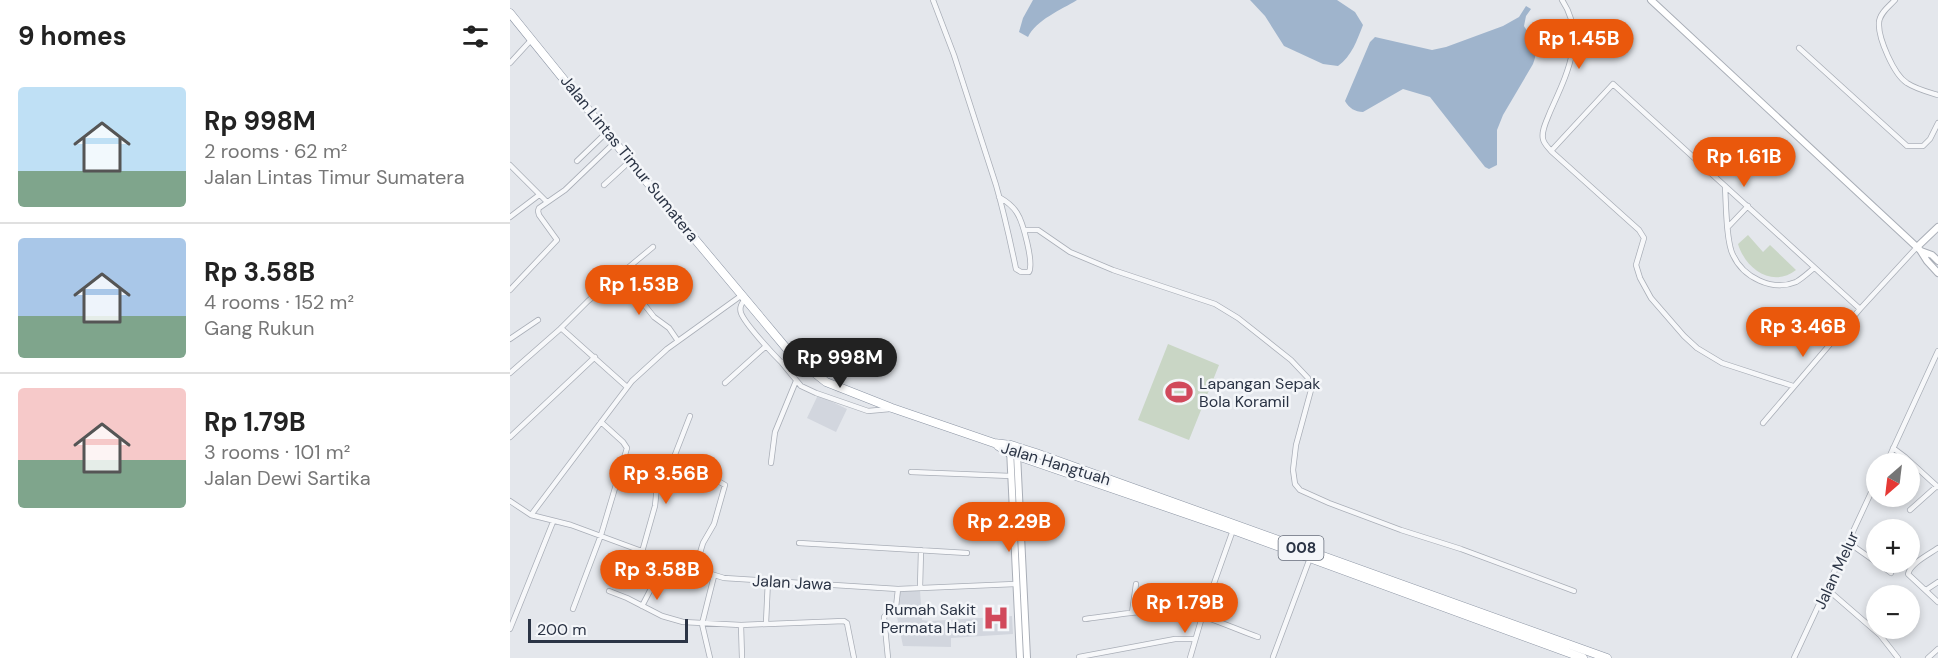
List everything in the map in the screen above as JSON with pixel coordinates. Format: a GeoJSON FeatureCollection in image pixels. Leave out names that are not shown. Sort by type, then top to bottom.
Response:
{"type":"FeatureCollection","features":[{"type":"Feature","properties":{"kind":"highway","name":"Jalan Lintas Timur Sumatera"},"geometry":{"type":"LineString","coordinates":[[510,12],[630,161],[792,355],[826,382],[892,408],[994,443]]}},
{"type":"Feature","properties":{"kind":"highway","name":"Jalan Hangtuah"},"geometry":{"type":"LineString","coordinates":[[994,443],[1578,654]]}},
{"type":"Feature","properties":{"kind":"highway","name":"Jalan Hangtuah"},"geometry":{"type":"LineString","coordinates":[[1170,505],[1233,530],[1578,654],[1607,658]]}},
{"type":"Feature","properties":{"kind":"street"},"geometry":{"type":"LineString","coordinates":[[933,0],[957,65],[999,197],[1008,225],[1017,269],[1025,273],[1029,272],[1031,266],[1024,230],[1017,213],[999,197]]}},
{"type":"Feature","properties":{"kind":"street"},"geometry":{"type":"LineString","coordinates":[[1562,0],[1573,25],[1574,45],[1567,70],[1546,122],[1542,135],[1543,141],[1551,151],[1639,230],[1644,238],[1636,265],[1640,278],[1651,298],[1684,336],[1697,348],[1722,363],[1793,386]]}},
{"type":"Feature","properties":{"kind":"street"},"geometry":{"type":"LineString","coordinates":[[1651,0],[1919,249],[1938,273]]}},
{"type":"Feature","properties":{"kind":"street"},"geometry":{"type":"LineString","coordinates":[[1895,0],[1880,17],[1878,25],[1891,63],[1898,76],[1906,83],[1938,95]]}},
{"type":"Feature","properties":{"kind":"street"},"geometry":{"type":"LineString","coordinates":[[510,63],[532,39]]}},
{"type":"Feature","properties":{"kind":"street"},"geometry":{"type":"LineString","coordinates":[[1799,48],[1907,146],[1923,146],[1930,139],[1938,123]]}},
{"type":"Feature","properties":{"kind":"street"},"geometry":{"type":"LineString","coordinates":[[1551,151],[1612,84],[1860,309]]}},
{"type":"Feature","properties":{"kind":"street"},"geometry":{"type":"LineString","coordinates":[[577,161],[607,132]]}},
{"type":"Feature","properties":{"kind":"street"},"geometry":{"type":"LineString","coordinates":[[510,290],[557,240],[538,211],[547,202],[566,190],[615,142]]}},
{"type":"Feature","properties":{"kind":"street"},"geometry":{"type":"LineString","coordinates":[[604,185],[630,161]]}},
{"type":"Feature","properties":{"kind":"street"},"geometry":{"type":"LineString","coordinates":[[510,165],[547,202]]}},
{"type":"Feature","properties":{"kind":"street"},"geometry":{"type":"LineString","coordinates":[[1725,185],[1729,241],[1732,255],[1742,268],[1755,279],[1767,284],[1783,285],[1794,282],[1814,268]]}},
{"type":"Feature","properties":{"kind":"street"},"geometry":{"type":"LineString","coordinates":[[510,217],[539,195]]}},
{"type":"Feature","properties":{"kind":"street"},"geometry":{"type":"LineString","coordinates":[[1728,227],[1748,206]]}},
{"type":"Feature","properties":{"kind":"street"},"geometry":{"type":"LineString","coordinates":[[1763,423],[1860,309],[1938,227]]}},
{"type":"Feature","properties":{"kind":"street"},"geometry":{"type":"LineString","coordinates":[[1024,230],[1038,230],[1078,255],[1113,270],[1215,304],[1238,318],[1291,360],[1308,378],[1311,390],[1296,445],[1293,470],[1295,484],[1300,490],[1392,527],[1461,549],[1574,591]]}},
{"type":"Feature","properties":{"kind":"street"},"geometry":{"type":"LineString","coordinates":[[510,373],[588,301],[652,247]]}},
{"type":"Feature","properties":{"kind":"street"},"geometry":{"type":"LineString","coordinates":[[1919,249],[1932,255],[1938,261]]}},
{"type":"Feature","properties":{"kind":"street"},"geometry":{"type":"LineString","coordinates":[[621,275],[654,317],[669,328],[678,341]]}},
{"type":"Feature","properties":{"kind":"street"},"geometry":{"type":"LineString","coordinates":[[531,515],[627,387],[652,362],[678,341],[743,297]]}},
{"type":"Feature","properties":{"kind":"street"},"geometry":{"type":"LineString","coordinates":[[743,297],[741,313],[801,386],[868,411],[892,408]]}},
{"type":"Feature","properties":{"kind":"street"},"geometry":{"type":"LineString","coordinates":[[510,339],[538,320]]}},
{"type":"Feature","properties":{"kind":"street"},"geometry":{"type":"LineString","coordinates":[[561,328],[627,387]]}},
{"type":"Feature","properties":{"kind":"street"},"geometry":{"type":"LineString","coordinates":[[725,383],[766,346]]}},
{"type":"Feature","properties":{"kind":"street"},"geometry":{"type":"LineString","coordinates":[[1891,453],[1938,351]]}},
{"type":"Feature","properties":{"kind":"street"},"geometry":{"type":"LineString","coordinates":[[782,363],[792,355]]}},
{"type":"Feature","properties":{"kind":"street"},"geometry":{"type":"LineString","coordinates":[[510,437],[595,357]]}},
{"type":"Feature","properties":{"kind":"street"},"geometry":{"type":"LineString","coordinates":[[771,463],[775,432],[796,381]]}},
{"type":"Feature","properties":{"kind":"street"},"geometry":{"type":"LineString","coordinates":[[642,552],[655,507],[658,476],[667,472],[690,416]]}},
{"type":"Feature","properties":{"kind":"street"},"geometry":{"type":"LineString","coordinates":[[573,609],[601,535],[627,448],[601,422]]}},
{"type":"Feature","properties":{"kind":"street"},"geometry":{"type":"LineString","coordinates":[[1893,448],[1938,487],[1910,510]]}},
{"type":"Feature","properties":{"kind":"street"},"geometry":{"type":"LineString","coordinates":[[1014,450],[1011,476],[1027,658]]}},
{"type":"Feature","properties":{"kind":"street"},"geometry":{"type":"LineString","coordinates":[[1014,450],[1018,556],[1015,584],[1020,658]]}},
{"type":"Feature","properties":{"kind":"street"},"geometry":{"type":"LineString","coordinates":[[674,456],[725,485],[714,524],[703,543],[695,569]]}},
{"type":"Feature","properties":{"kind":"street"},"geometry":{"type":"LineString","coordinates":[[911,472],[1011,476]]}},
{"type":"Feature","properties":{"kind":"street","name":"Jalan Jawa"},"geometry":{"type":"LineString","coordinates":[[510,501],[531,515],[601,535],[642,552],[714,576],[898,589],[1015,584]]}},
{"type":"Feature","properties":{"kind":"street","name":"Jalan Melur"},"geometry":{"type":"LineString","coordinates":[[1794,658],[1866,505]]}},
{"type":"Feature","properties":{"kind":"street"},"geometry":{"type":"LineString","coordinates":[[510,629],[553,522]]}},
{"type":"Feature","properties":{"kind":"street"},"geometry":{"type":"LineString","coordinates":[[1190,658],[1233,530]]}},
{"type":"Feature","properties":{"kind":"street"},"geometry":{"type":"LineString","coordinates":[[799,543],[967,552]]}},
{"type":"Feature","properties":{"kind":"street"},"geometry":{"type":"LineString","coordinates":[[1850,543],[1866,554]]}},
{"type":"Feature","properties":{"kind":"street"},"geometry":{"type":"LineString","coordinates":[[1938,548],[1909,570],[1908,574],[1938,602]]}},
{"type":"Feature","properties":{"kind":"street"},"geometry":{"type":"LineString","coordinates":[[920,588],[921,550]]}},
{"type":"Feature","properties":{"kind":"street"},"geometry":{"type":"LineString","coordinates":[[1274,658],[1310,558]]}},
{"type":"Feature","properties":{"kind":"street"},"geometry":{"type":"LineString","coordinates":[[642,606],[666,560]]}},
{"type":"Feature","properties":{"kind":"street"},"geometry":{"type":"LineString","coordinates":[[710,658],[702,624],[714,576]]}},
{"type":"Feature","properties":{"kind":"street"},"geometry":{"type":"LineString","coordinates":[[766,623],[768,580]]}},
{"type":"Feature","properties":{"kind":"street"},"geometry":{"type":"LineString","coordinates":[[1926,590],[1938,582]]}},
{"type":"Feature","properties":{"kind":"street"},"geometry":{"type":"LineString","coordinates":[[1132,613],[1136,584]]}},
{"type":"Feature","properties":{"kind":"street"},"geometry":{"type":"LineString","coordinates":[[1165,611],[1170,587]]}},
{"type":"Feature","properties":{"kind":"street"},"geometry":{"type":"LineString","coordinates":[[888,658],[884,617],[891,608],[896,607],[898,589]]}},
{"type":"Feature","properties":{"kind":"street"},"geometry":{"type":"LineString","coordinates":[[1827,589],[1880,635],[1898,658]]}},
{"type":"Feature","properties":{"kind":"street"},"geometry":{"type":"LineString","coordinates":[[609,591],[662,616],[683,622],[741,625],[844,621],[847,623],[854,658]]}},
{"type":"Feature","properties":{"kind":"street"},"geometry":{"type":"LineString","coordinates":[[1085,619],[1132,613],[1180,611],[1258,637]]}},
{"type":"Feature","properties":{"kind":"street"},"geometry":{"type":"LineString","coordinates":[[741,625],[742,658]]}},
{"type":"Feature","properties":{"kind":"street"},"geometry":{"type":"LineString","coordinates":[[1079,657],[1175,639],[1195,639]]}},
{"type":"Feature","properties":{"kind":"street"},"geometry":{"type":"LineString","coordinates":[[1928,658],[1938,649]]}},
{"type":"Feature","properties":{"kind":"shaded area"},"geometry":{"type":"Polygon","coordinates":[[[818,395],[847,409],[836,432],[807,418],[818,395]]]}},
{"type":"Feature","properties":{"kind":"shaded area","name":"Rumah Sakit Permata Hati"},"geometry":{"type":"Polygon","coordinates":[[[920,590],[922,620],[1012,616],[1013,634],[951,638],[951,647],[903,646],[897,617],[899,591],[920,590]]]}},
{"type":"Feature","properties":{"kind":"green space"},"geometry":{"type":"Polygon","coordinates":[[[1748,235],[1763,252],[1770,245],[1796,270],[1778,277],[1761,274],[1747,262],[1738,244],[1748,235]]]}},
{"type":"Feature","properties":{"kind":"green space","name":"Lapangan Sepak Bola Koramil"},"geometry":{"type":"Polygon","coordinates":[[[1168,344],[1219,365],[1189,440],[1138,420],[1168,344]]]}},
{"type":"Feature","properties":{"kind":"water"},"geometry":{"type":"Polygon","coordinates":[[[1033,0],[1077,0],[1043,20],[1028,37],[1019,32],[1023,18],[1033,0]]]}},
{"type":"Feature","properties":{"kind":"water"},"geometry":{"type":"Polygon","coordinates":[[[1250,0],[1337,0],[1355,12],[1363,25],[1343,62],[1338,66],[1323,64],[1284,46],[1265,16],[1250,0]]]}},
{"type":"Feature","properties":{"kind":"water"},"geometry":{"type":"Polygon","coordinates":[[[1526,6],[1531,9],[1526,16],[1524,26],[1536,48],[1536,53],[1533,64],[1503,115],[1497,130],[1497,165],[1489,169],[1485,167],[1430,97],[1403,89],[1363,112],[1352,109],[1345,101],[1370,42],[1375,37],[1432,50],[1503,26],[1519,17],[1526,6]]]}},
{"type":"Feature","properties":{"kind":"place","name":"Lapangan Sepak Bola Koramil"},"geometry":{"type":"Point","coordinates":[1179,392]}},
{"type":"Feature","properties":{"kind":"place","name":"Rumah Sakit Permata Hati"},"geometry":{"type":"Point","coordinates":[996,618]}}]}
